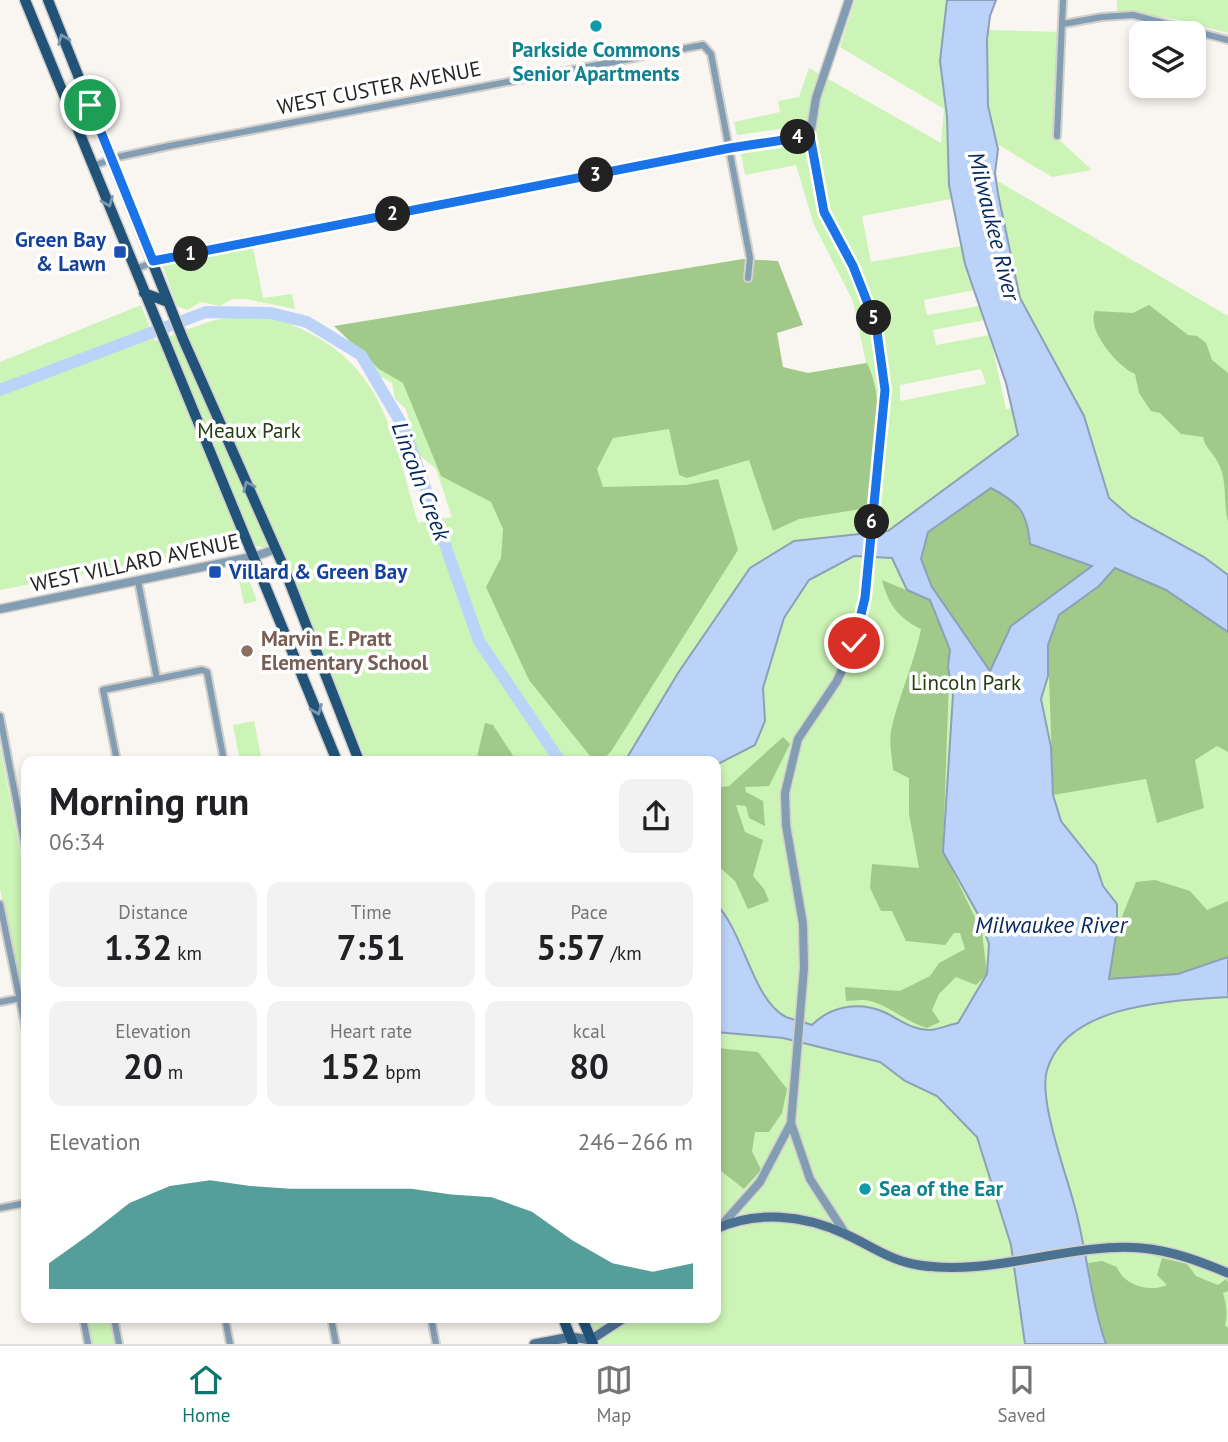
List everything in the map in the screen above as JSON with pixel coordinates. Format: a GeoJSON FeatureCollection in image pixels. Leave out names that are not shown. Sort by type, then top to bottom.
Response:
{"type":"FeatureCollection","features":[{"type":"Feature","properties":{"kind":"main road"},"geometry":{"type":"LineString","coordinates":[[25,0],[135,268],[151,314],[256,556],[335,756]]}},
{"type":"Feature","properties":{"kind":"main road"},"geometry":{"type":"LineString","coordinates":[[48,0],[183,338],[276,549],[357,756]]}},
{"type":"Feature","properties":{"kind":"main road"},"geometry":{"type":"LineString","coordinates":[[144,293],[169,304]]}},
{"type":"Feature","properties":{"kind":"main road"},"geometry":{"type":"LineString","coordinates":[[721,1227],[765,1217],[792,1217],[845,1233],[871,1248],[913,1264],[965,1267],[1139,1248],[1186,1255],[1228,1273]]}},
{"type":"Feature","properties":{"kind":"main road"},"geometry":{"type":"LineString","coordinates":[[566,1323],[572,1340]]}},
{"type":"Feature","properties":{"kind":"main road"},"geometry":{"type":"LineString","coordinates":[[584,1323],[590,1343]]}},
{"type":"Feature","properties":{"kind":"main road"},"geometry":{"type":"LineString","coordinates":[[534,1344],[572,1340],[590,1343],[617,1323]]}},
{"type":"Feature","properties":{"kind":"street"},"geometry":{"type":"LineString","coordinates":[[721,1225],[760,1182],[791,1123],[801,1001],[803,924],[786,825],[785,793],[798,739],[836,681],[854,643],[865,598],[885,398],[880,345],[865,291],[824,212],[810,136],[816,98],[849,0]]}},
{"type":"Feature","properties":{"kind":"street"},"geometry":{"type":"LineString","coordinates":[[1057,136],[1063,0]]}},
{"type":"Feature","properties":{"kind":"street"},"geometry":{"type":"LineString","coordinates":[[1063,24],[1133,15],[1228,40]]}},
{"type":"Feature","properties":{"kind":"street","name":"WEST CUSTER AVENUE"},"geometry":{"type":"LineString","coordinates":[[93,166],[111,159],[699,45],[707,47],[711,54],[730,148]]}},
{"type":"Feature","properties":{"kind":"street"},"geometry":{"type":"LineString","coordinates":[[135,268],[153,261],[730,148],[810,136]]}},
{"type":"Feature","properties":{"kind":"street"},"geometry":{"type":"LineString","coordinates":[[730,148],[750,257],[748,278]]}},
{"type":"Feature","properties":{"kind":"street","name":"WEST VILLARD AVENUE"},"geometry":{"type":"LineString","coordinates":[[0,609],[256,556],[276,549]]}},
{"type":"Feature","properties":{"kind":"street"},"geometry":{"type":"LineString","coordinates":[[138,581],[157,679]]}},
{"type":"Feature","properties":{"kind":"street"},"geometry":{"type":"LineString","coordinates":[[116,756],[103,690],[202,670],[206,673],[223,756]]}},
{"type":"Feature","properties":{"kind":"street"},"geometry":{"type":"LineString","coordinates":[[0,716],[21,826]]}},
{"type":"Feature","properties":{"kind":"street"},"geometry":{"type":"LineString","coordinates":[[0,904],[21,990]]}},
{"type":"Feature","properties":{"kind":"street"},"geometry":{"type":"LineString","coordinates":[[0,1002],[21,998]]}},
{"type":"Feature","properties":{"kind":"street"},"geometry":{"type":"LineString","coordinates":[[791,1123],[810,1179],[845,1233]]}},
{"type":"Feature","properties":{"kind":"street"},"geometry":{"type":"LineString","coordinates":[[0,1208],[21,1204]]}},
{"type":"Feature","properties":{"kind":"street"},"geometry":{"type":"LineString","coordinates":[[84,1323],[88,1344]]}},
{"type":"Feature","properties":{"kind":"street"},"geometry":{"type":"LineString","coordinates":[[115,1323],[119,1344]]}},
{"type":"Feature","properties":{"kind":"street"},"geometry":{"type":"LineString","coordinates":[[226,1323],[230,1344]]}},
{"type":"Feature","properties":{"kind":"street"},"geometry":{"type":"LineString","coordinates":[[332,1323],[336,1344]]}},
{"type":"Feature","properties":{"kind":"street"},"geometry":{"type":"LineString","coordinates":[[432,1323],[436,1344]]}},
{"type":"Feature","properties":{"kind":"green space","name":"Lincoln Park"},"geometry":{"type":"Polygon","coordinates":[[[855,0],[947,0],[990,16],[989,30],[1059,32],[1054,135],[1092,170],[1052,177],[992,141],[948,172],[951,199],[862,216],[871,262],[961,246],[974,290],[924,300],[927,315],[980,306],[985,320],[933,330],[936,345],[990,335],[1006,409],[1014,408],[989,176],[1228,316],[1228,1344],[600,1344],[590,1323],[721,1323],[721,756],[364,756],[281,549],[236,544],[0,590],[0,362],[141,305],[155,341],[229,317],[269,317],[313,335],[338,352],[358,371],[385,416],[418,523],[452,517],[436,469],[418,454],[406,409],[395,399],[392,383],[378,375],[349,333],[743,259],[760,346],[758,382],[866,363],[853,301],[814,225],[796,165],[745,175],[741,154],[794,146],[795,127],[737,135],[734,122],[780,112],[778,101],[799,97],[809,68],[941,143],[944,109],[840,47],[855,0]],[[981,369],[900,385],[900,401],[986,384],[981,369]]]}},
{"type":"Feature","properties":{"kind":"green space"},"geometry":{"type":"Polygon","coordinates":[[[1117,0],[1228,0],[1228,33],[1206,27],[1206,21],[1181,21],[1117,13],[1117,0]]]}},
{"type":"Feature","properties":{"kind":"green space"},"geometry":{"type":"Polygon","coordinates":[[[253,248],[263,298],[292,294],[295,309],[246,299],[232,299],[220,306],[201,302],[187,310],[177,306],[162,264],[253,248]]]}},
{"type":"Feature","properties":{"kind":"green space"},"geometry":{"type":"Polygon","coordinates":[[[743,259],[778,261],[803,325],[777,333],[783,367],[808,373],[867,363],[873,379],[878,415],[867,508],[799,519],[773,531],[749,460],[687,478],[679,475],[669,429],[613,438],[597,469],[603,487],[686,485],[718,479],[738,550],[612,750],[607,756],[590,756],[529,680],[486,587],[501,558],[503,529],[491,502],[441,476],[403,383],[379,369],[334,326],[743,259]]]}},
{"type":"Feature","properties":{"kind":"green space"},"geometry":{"type":"Polygon","coordinates":[[[1149,305],[1188,335],[1197,336],[1206,343],[1212,360],[1228,373],[1228,522],[1223,475],[1203,437],[1181,434],[1160,413],[1151,411],[1139,393],[1135,374],[1112,356],[1095,328],[1095,311],[1133,313],[1149,305]]]}},
{"type":"Feature","properties":{"kind":"green space"},"geometry":{"type":"Polygon","coordinates":[[[991,488],[1020,509],[1027,523],[1030,544],[1092,566],[1011,626],[990,672],[932,587],[921,559],[928,532],[991,488]]]}},
{"type":"Feature","properties":{"kind":"green space"},"geometry":{"type":"Polygon","coordinates":[[[1115,568],[1166,590],[1228,632],[1228,752],[1217,746],[1195,760],[1204,808],[1157,823],[1146,779],[1053,795],[1048,645],[1059,615],[1099,586],[1115,568]]]}},
{"type":"Feature","properties":{"kind":"green space"},"geometry":{"type":"Polygon","coordinates":[[[247,574],[257,601],[244,604],[238,575],[247,574]]]}},
{"type":"Feature","properties":{"kind":"green space"},"geometry":{"type":"Polygon","coordinates":[[[882,580],[930,600],[950,650],[943,851],[982,932],[987,974],[976,985],[956,977],[939,994],[932,1010],[940,1022],[927,1028],[877,1003],[864,1000],[846,1001],[845,987],[900,991],[930,976],[939,963],[965,949],[960,933],[954,933],[945,945],[906,941],[892,911],[881,911],[870,888],[872,864],[919,868],[909,814],[909,778],[893,770],[890,740],[921,629],[895,609],[882,580]]]}},
{"type":"Feature","properties":{"kind":"green space"},"geometry":{"type":"Polygon","coordinates":[[[254,721],[261,756],[239,756],[233,725],[254,721]]]}},
{"type":"Feature","properties":{"kind":"green space"},"geometry":{"type":"Polygon","coordinates":[[[485,723],[493,725],[513,756],[477,756],[485,723]]]}},
{"type":"Feature","properties":{"kind":"green space"},"geometry":{"type":"Polygon","coordinates":[[[783,737],[790,744],[769,786],[745,787],[746,792],[763,801],[765,826],[749,818],[746,806],[736,805],[745,832],[763,840],[753,876],[764,889],[769,901],[748,909],[735,881],[721,868],[721,787],[729,786],[783,737]]]}},
{"type":"Feature","properties":{"kind":"green space"},"geometry":{"type":"Polygon","coordinates":[[[0,746],[21,856],[19,989],[0,889],[0,746]]]}},
{"type":"Feature","properties":{"kind":"green space"},"geometry":{"type":"Polygon","coordinates":[[[1155,880],[1190,891],[1207,910],[1228,901],[1228,957],[1178,974],[1109,980],[1117,929],[1136,882],[1155,880]]]}},
{"type":"Feature","properties":{"kind":"green space"},"geometry":{"type":"Polygon","coordinates":[[[721,1048],[758,1052],[787,1089],[782,1113],[769,1132],[755,1132],[752,1151],[761,1170],[744,1189],[721,1171],[721,1048]]]}},
{"type":"Feature","properties":{"kind":"green space"},"geometry":{"type":"Polygon","coordinates":[[[1162,1258],[1187,1264],[1196,1276],[1218,1285],[1226,1279],[1228,1291],[1223,1293],[1228,1344],[1106,1344],[1098,1322],[1088,1263],[1102,1261],[1117,1267],[1131,1283],[1153,1288],[1167,1285],[1157,1275],[1162,1258]]]}},
{"type":"Feature","properties":{"kind":"green space"},"geometry":{"type":"Polygon","coordinates":[[[87,1323],[110,1323],[114,1344],[91,1344],[87,1323]]]}},
{"type":"Feature","properties":{"kind":"water","name":"Milwaukee River"},"geometry":{"type":"Polygon","coordinates":[[[947,0],[996,0],[990,16],[987,39],[988,106],[998,149],[995,173],[998,194],[1020,298],[1084,416],[1109,498],[1131,517],[1204,557],[1228,575],[1228,632],[1166,590],[1115,568],[1099,586],[1059,615],[1048,645],[1048,676],[1041,699],[1051,747],[1053,795],[1061,821],[1096,865],[1103,886],[1117,904],[1117,929],[1109,979],[1178,974],[1228,957],[1228,997],[1151,1004],[1098,1019],[1076,1031],[1058,1048],[1047,1070],[1045,1083],[1049,1117],[1078,1221],[1096,1310],[1106,1344],[1025,1344],[1011,1245],[977,1137],[937,1096],[905,1081],[880,1062],[783,1038],[721,1032],[721,910],[734,931],[765,997],[786,1017],[812,1025],[828,1013],[855,1006],[884,1012],[912,1027],[924,1030],[958,1023],[987,974],[989,944],[979,916],[943,852],[953,695],[948,667],[950,650],[930,600],[907,590],[892,558],[854,556],[809,580],[784,618],[763,688],[765,721],[755,745],[721,762],[721,756],[628,756],[678,673],[750,568],[794,541],[888,531],[1018,435],[1006,383],[965,264],[949,185],[947,116],[940,61],[947,0]],[[991,488],[928,532],[921,559],[932,587],[990,671],[1011,626],[1092,566],[1030,544],[1027,523],[1015,504],[991,488]]]}},
{"type":"Feature","properties":{"kind":"waterway","name":"Lincoln Creek"},"geometry":{"type":"LineString","coordinates":[[0,390],[206,312],[271,313],[307,322],[361,355],[404,428],[479,641],[557,756]]}},
{"type":"Feature","properties":{"kind":"place","name":"Parkside Commons Senior Apartments"},"geometry":{"type":"Point","coordinates":[596,26]}},
{"type":"Feature","properties":{"kind":"place","name":"Green Bay & Lawn"},"geometry":{"type":"Point","coordinates":[120,252]}},
{"type":"Feature","properties":{"kind":"place","name":"Villard & Green Bay"},"geometry":{"type":"Point","coordinates":[215,572]}},
{"type":"Feature","properties":{"kind":"place","name":"Marvin E. Pratt Elementary School"},"geometry":{"type":"Point","coordinates":[247,651]}},
{"type":"Feature","properties":{"kind":"place","name":"Sea of the Ear"},"geometry":{"type":"Point","coordinates":[865,1189]}},
{"type":"Feature","properties":{"kind":"route"},"geometry":{"type":"LineString","coordinates":[[90,105],[153,261],[730,148],[810,136],[814,173],[824,212],[865,291],[876,324],[885,390],[865,598],[854,643]]}},
{"type":"Feature","properties":{"kind":"park label","name":"Meaux Park"},"geometry":{"type":"Point","coordinates":[249,431]}}]}
